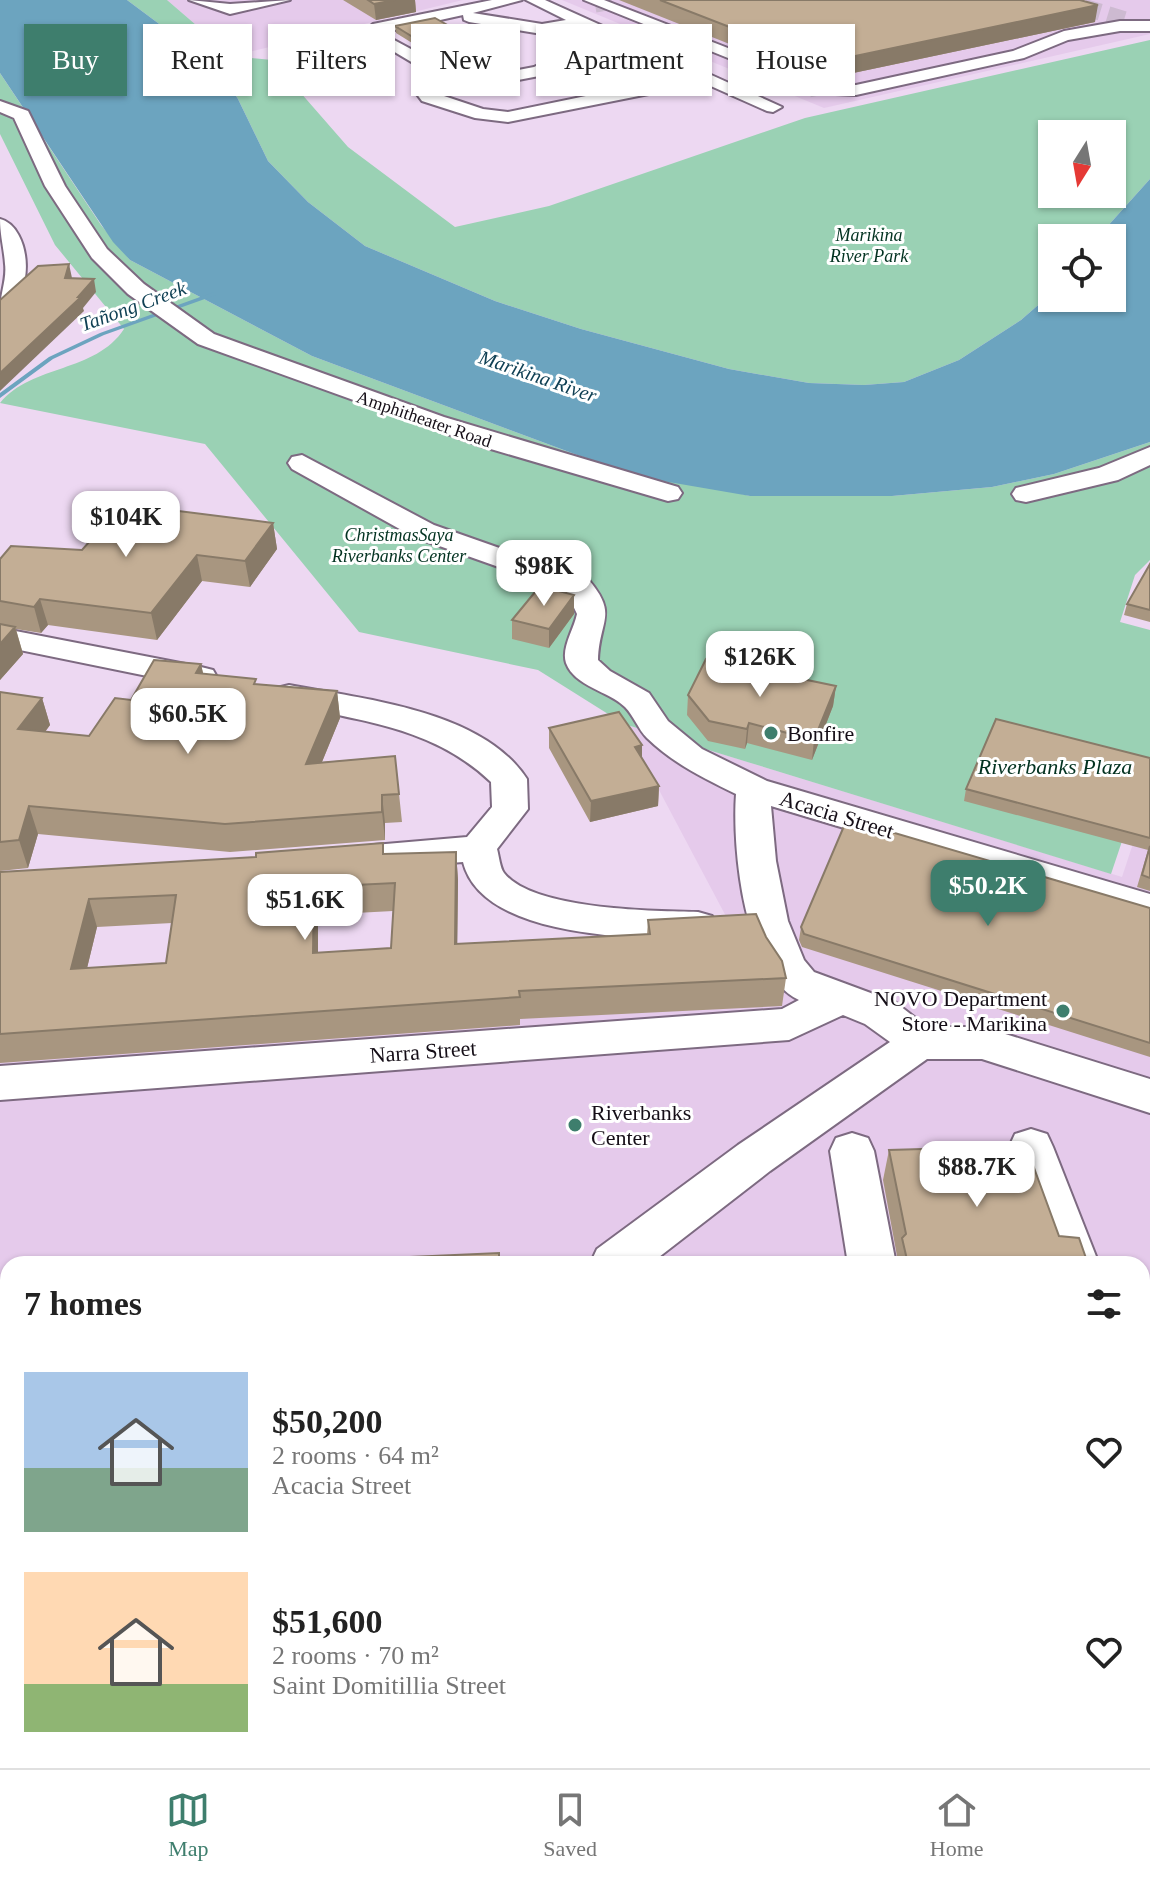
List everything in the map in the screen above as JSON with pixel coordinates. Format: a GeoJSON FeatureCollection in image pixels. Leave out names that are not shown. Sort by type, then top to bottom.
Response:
{"type":"FeatureCollection","features":[{"type":"Feature","properties":{"kind":"street"},"geometry":{"type":"LineString","coordinates":[[196,0],[230,9],[283,0]]}},
{"type":"Feature","properties":{"kind":"street"},"geometry":{"type":"LineString","coordinates":[[411,56],[374,35],[373,31],[439,13],[515,0]]}},
{"type":"Feature","properties":{"kind":"street"},"geometry":{"type":"LineString","coordinates":[[533,0],[580,23]]}},
{"type":"Feature","properties":{"kind":"street"},"geometry":{"type":"LineString","coordinates":[[591,0],[815,88],[835,90],[856,90],[1018,55],[1059,40]]}},
{"type":"Feature","properties":{"kind":"street"},"geometry":{"type":"LineString","coordinates":[[855,79],[1059,40],[1101,41],[1140,33],[1143,24],[1089,12]]}},
{"type":"Feature","properties":{"kind":"street"},"geometry":{"type":"LineString","coordinates":[[439,13],[527,28],[580,23]]}},
{"type":"Feature","properties":{"kind":"street"},"geometry":{"type":"LineString","coordinates":[[712,80],[773,107]]}},
{"type":"Feature","properties":{"kind":"street"},"geometry":{"type":"LineString","coordinates":[[427,96],[481,114],[508,117],[612,96]]}},
{"type":"Feature","properties":{"kind":"street","name":"Amphitheater Road"},"geometry":{"type":"LineString","coordinates":[[0,106],[22,115],[39,157],[95,248],[135,288],[189,323],[206,339],[565,467],[668,493]]}},
{"type":"Feature","properties":{"kind":"street"},"geometry":{"type":"LineString","coordinates":[[0,225],[19,262],[14,287],[0,303]]}},
{"type":"Feature","properties":{"kind":"street"},"geometry":{"type":"LineString","coordinates":[[1026,494],[1108,474],[1150,455]]}},
{"type":"Feature","properties":{"kind":"street","name":"Acacia Street"},"geometry":{"type":"LineString","coordinates":[[302,463],[424,531],[577,585],[591,598],[594,609],[581,653],[582,662],[589,670],[637,700],[656,728],[690,757],[754,789],[1150,907]]}},
{"type":"Feature","properties":{"kind":"street"},"geometry":{"type":"LineString","coordinates":[[0,637],[420,721],[464,740],[489,757],[509,779],[510,809],[478,848],[341,860]]}},
{"type":"Feature","properties":{"kind":"street"},"geometry":{"type":"LineString","coordinates":[[754,789],[751,811],[758,881],[782,962],[800,982],[880,1013],[918,1044]]}},
{"type":"Feature","properties":{"kind":"street"},"geometry":{"type":"LineString","coordinates":[[478,848],[488,881],[515,900],[571,914],[613,924],[720,926],[771,919]]}},
{"type":"Feature","properties":{"kind":"street","name":"Narra Street"},"geometry":{"type":"LineString","coordinates":[[0,1083],[789,1024],[840,998]]}},
{"type":"Feature","properties":{"kind":"street"},"geometry":{"type":"LineString","coordinates":[[625,1256],[754,1158],[918,1044],[983,1043],[1150,1096]]}},
{"type":"Feature","properties":{"kind":"street"},"geometry":{"type":"LineString","coordinates":[[1031,1147],[1072,1256]]}},
{"type":"Feature","properties":{"kind":"street"},"geometry":{"type":"LineString","coordinates":[[852,1151],[871,1256]]}},
{"type":"Feature","properties":{"kind":"shaded area"},"geometry":{"type":"Polygon","coordinates":[[[167,0],[463,0],[364,24],[268,24],[268,47],[252,51],[252,24],[195,24],[167,0]]]}},
{"type":"Feature","properties":{"kind":"shaded area"},"geometry":{"type":"Polygon","coordinates":[[[562,0],[1150,0],[1150,34],[824,108],[795,96],[855,96],[855,24],[728,24],[728,68],[712,62],[712,24],[620,24],[562,0]]]}},
{"type":"Feature","properties":{"kind":"shaded area","name":"Riverbanks Center"},"geometry":{"type":"Polygon","coordinates":[[[624,724],[1122,877],[1150,792],[1150,1256],[0,1256],[0,985],[738,939],[624,724]]]}},
{"type":"Feature","properties":{"kind":"green space","name":"Marikina River Park"},"geometry":{"type":"Polygon","coordinates":[[[127,0],[167,0],[195,24],[159,24],[127,0]]]}},
{"type":"Feature","properties":{"kind":"green space","name":"Marikina River Park"},"geometry":{"type":"Polygon","coordinates":[[[1150,40],[1150,179],[1126,206],[1126,120],[1038,120],[1038,208],[1124,208],[1110,224],[1038,224],[1038,305],[1021,320],[959,360],[904,382],[864,385],[809,383],[729,369],[581,329],[495,301],[365,246],[308,202],[268,161],[236,96],[252,96],[252,58],[268,60],[268,96],[303,96],[348,147],[455,227],[549,206],[805,118],[1150,40]]]}},
{"type":"Feature","properties":{"kind":"green space"},"geometry":{"type":"Polygon","coordinates":[[[0,73],[101,225],[130,260],[312,356],[580,456],[750,496],[892,496],[992,487],[1054,474],[1150,442],[1150,560],[1135,575],[1120,622],[1150,630],[1150,758],[1111,874],[624,724],[538,670],[359,632],[205,444],[0,403],[13,390],[29,381],[97,354],[124,329],[55,245],[0,134],[0,73]]]}},
{"type":"Feature","properties":{"kind":"water","name":"Marikina River"},"geometry":{"type":"Polygon","coordinates":[[[0,0],[127,0],[159,24],[143,24],[143,96],[236,96],[268,161],[308,202],[365,246],[495,301],[581,329],[729,369],[809,383],[864,385],[904,382],[959,360],[1021,320],[1038,305],[1038,312],[1126,312],[1126,224],[1110,224],[1150,179],[1150,442],[1054,474],[992,487],[892,496],[750,496],[657,480],[580,456],[312,356],[130,260],[113,242],[0,73],[0,0]]]}},
{"type":"Feature","properties":{"kind":"building"},"geometry":{"type":"Polygon","coordinates":[[[368,0],[395,0],[374,4],[368,0]]]}},
{"type":"Feature","properties":{"kind":"building"},"geometry":{"type":"Polygon","coordinates":[[[660,0],[1080,0],[1098,5],[855,56],[855,24],[728,24],[728,26],[660,0]]]}},
{"type":"Feature","properties":{"kind":"building"},"geometry":{"type":"Polygon","coordinates":[[[435,18],[446,24],[411,24],[411,36],[395,26],[435,18]]]}},
{"type":"Feature","properties":{"kind":"building"},"geometry":{"type":"Polygon","coordinates":[[[69,264],[65,278],[94,279],[78,297],[81,297],[0,373],[0,300],[38,266],[69,264]]]}},
{"type":"Feature","properties":{"kind":"building"},"geometry":{"type":"Polygon","coordinates":[[[123,504],[273,523],[245,561],[197,555],[151,613],[40,599],[34,607],[0,601],[0,559],[11,546],[82,550],[123,504]]]}},
{"type":"Feature","properties":{"kind":"building"},"geometry":{"type":"Polygon","coordinates":[[[1150,564],[1150,610],[1127,604],[1150,564]]]}},
{"type":"Feature","properties":{"kind":"building"},"geometry":{"type":"Polygon","coordinates":[[[540,586],[574,595],[549,629],[512,620],[540,586]]]}},
{"type":"Feature","properties":{"kind":"building"},"geometry":{"type":"Polygon","coordinates":[[[0,624],[15,627],[0,644],[0,624]]]}},
{"type":"Feature","properties":{"kind":"building"},"geometry":{"type":"Polygon","coordinates":[[[706,659],[836,686],[814,740],[749,723],[747,729],[709,721],[688,695],[706,659]]]}},
{"type":"Feature","properties":{"kind":"building"},"geometry":{"type":"Polygon","coordinates":[[[154,660],[201,664],[196,673],[256,679],[254,684],[337,691],[306,764],[395,756],[399,794],[382,795],[382,812],[225,824],[29,806],[19,840],[0,842],[0,692],[42,698],[18,729],[89,736],[115,698],[131,700],[154,660]]]}},
{"type":"Feature","properties":{"kind":"building"},"geometry":{"type":"Polygon","coordinates":[[[619,712],[642,745],[635,747],[659,786],[591,801],[549,728],[619,712]]]}},
{"type":"Feature","properties":{"kind":"building"},"geometry":{"type":"Polygon","coordinates":[[[996,719],[1150,758],[1150,838],[966,789],[996,719]]]}},
{"type":"Feature","properties":{"kind":"building"},"geometry":{"type":"Polygon","coordinates":[[[847,819],[1150,908],[1150,1043],[804,934],[801,927],[847,819]]]}},
{"type":"Feature","properties":{"kind":"building"},"geometry":{"type":"Polygon","coordinates":[[[383,843],[383,854],[456,852],[455,944],[650,934],[648,920],[756,914],[782,961],[786,978],[519,991],[520,997],[0,1034],[0,872],[256,857],[256,853],[383,843]],[[395,883],[314,887],[313,953],[391,948],[395,883]],[[176,895],[89,899],[71,969],[166,963],[176,895]]]}},
{"type":"Feature","properties":{"kind":"building"},"geometry":{"type":"Polygon","coordinates":[[[1150,846],[1150,878],[1142,875],[1150,846]]]}},
{"type":"Feature","properties":{"kind":"building"},"geometry":{"type":"Polygon","coordinates":[[[1026,1146],[1059,1236],[1079,1238],[1085,1256],[906,1256],[902,1238],[906,1234],[889,1150],[1026,1146]]]}},
{"type":"Feature","properties":{"kind":"building"},"geometry":{"type":"Polygon","coordinates":[[[499,1253],[499,1256],[432,1256],[499,1253]]]}},
{"type":"Feature","properties":{"kind":"waterway","name":"Tañong Creek"},"geometry":{"type":"LineString","coordinates":[[0,396],[51,358],[102,334],[214,294]]}},
{"type":"Feature","properties":{"kind":"tunnel"},"geometry":{"type":"LineString","coordinates":[[595,4],[619,0]]}},
{"type":"Feature","properties":{"kind":"tunnel"},"geometry":{"type":"LineString","coordinates":[[1060,0],[1129,21]]}},
{"type":"Feature","properties":{"kind":"place","name":"Bonfire"},"geometry":{"type":"Point","coordinates":[771,733]}},
{"type":"Feature","properties":{"kind":"place","name":"NOVO Department Store - Marikina"},"geometry":{"type":"Point","coordinates":[1063,1011]}},
{"type":"Feature","properties":{"kind":"place","name":"Riverbanks Center"},"geometry":{"type":"Point","coordinates":[575,1125]}},
{"type":"Feature","properties":{"kind":"park label","name":"ChristmasSaya Riverbanks Center"},"geometry":{"type":"Point","coordinates":[399,545]}},
{"type":"Feature","properties":{"kind":"park label","name":"Riverbanks Plaza"},"geometry":{"type":"Point","coordinates":[1055,766]}}]}
